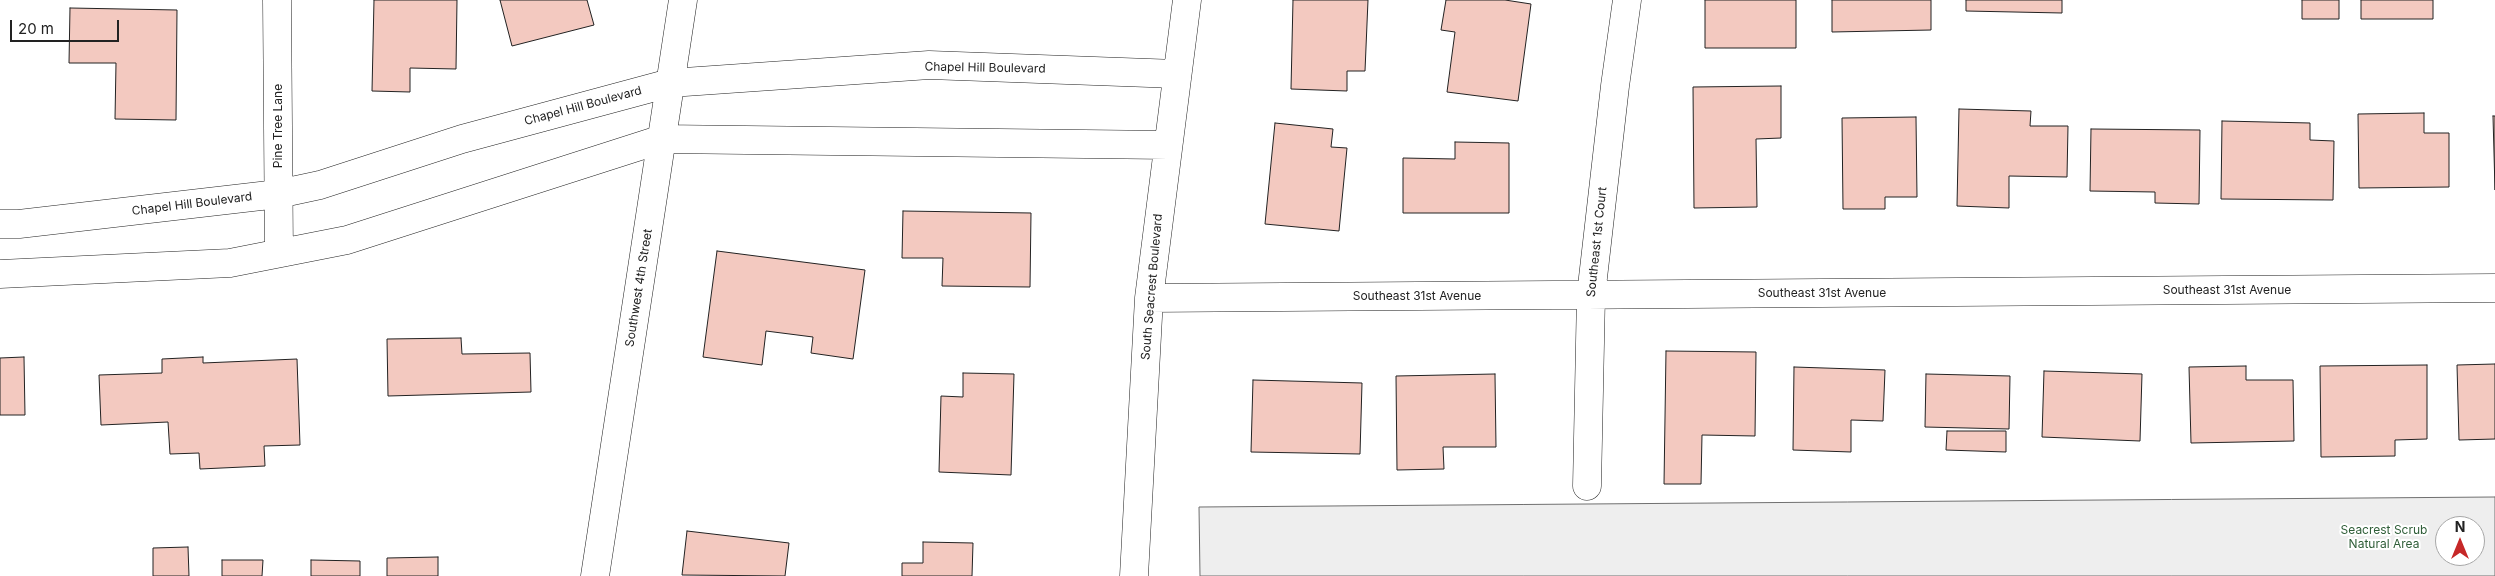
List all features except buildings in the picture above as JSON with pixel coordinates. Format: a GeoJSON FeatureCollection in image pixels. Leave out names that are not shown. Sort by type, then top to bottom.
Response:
{"type":"FeatureCollection","features":[{"type":"Feature","properties":{"kind":"street","name":"Pine Tree Lane"},"geometry":{"type":"LineString","coordinates":[[277,0],[279,253]]}},
{"type":"Feature","properties":{"kind":"street","name":"Southwest 4th Street"},"geometry":{"type":"LineString","coordinates":[[595,576],[683,0]]}},
{"type":"Feature","properties":{"kind":"street","name":"South Seacrest Boulevard"},"geometry":{"type":"LineString","coordinates":[[1134,576],[1149,298],[1187,0]]}},
{"type":"Feature","properties":{"kind":"street","name":"Southeast 1st Court"},"geometry":{"type":"LineString","coordinates":[[1587,486],[1591,295],[1627,0]]}},
{"type":"Feature","properties":{"kind":"street","name":"Chapel Hill Boulevard"},"geometry":{"type":"LineString","coordinates":[[0,224],[19,224],[278,194],[320,185],[462,139],[670,83],[929,65],[1177,74]]}},
{"type":"Feature","properties":{"kind":"street"},"geometry":{"type":"LineString","coordinates":[[0,274],[230,263],[348,240],[662,139],[1168,146]]}},
{"type":"Feature","properties":{"kind":"street","name":"Southeast 31st Avenue"},"geometry":{"type":"LineString","coordinates":[[1149,298],[2495,288]]}},
{"type":"Feature","properties":{"kind":"green space","name":"Seacrest Scrub Natural Area"},"geometry":{"type":"Polygon","coordinates":[[[2495,497],[2495,576],[1200,576],[1199,507],[2495,497]]]}}]}
